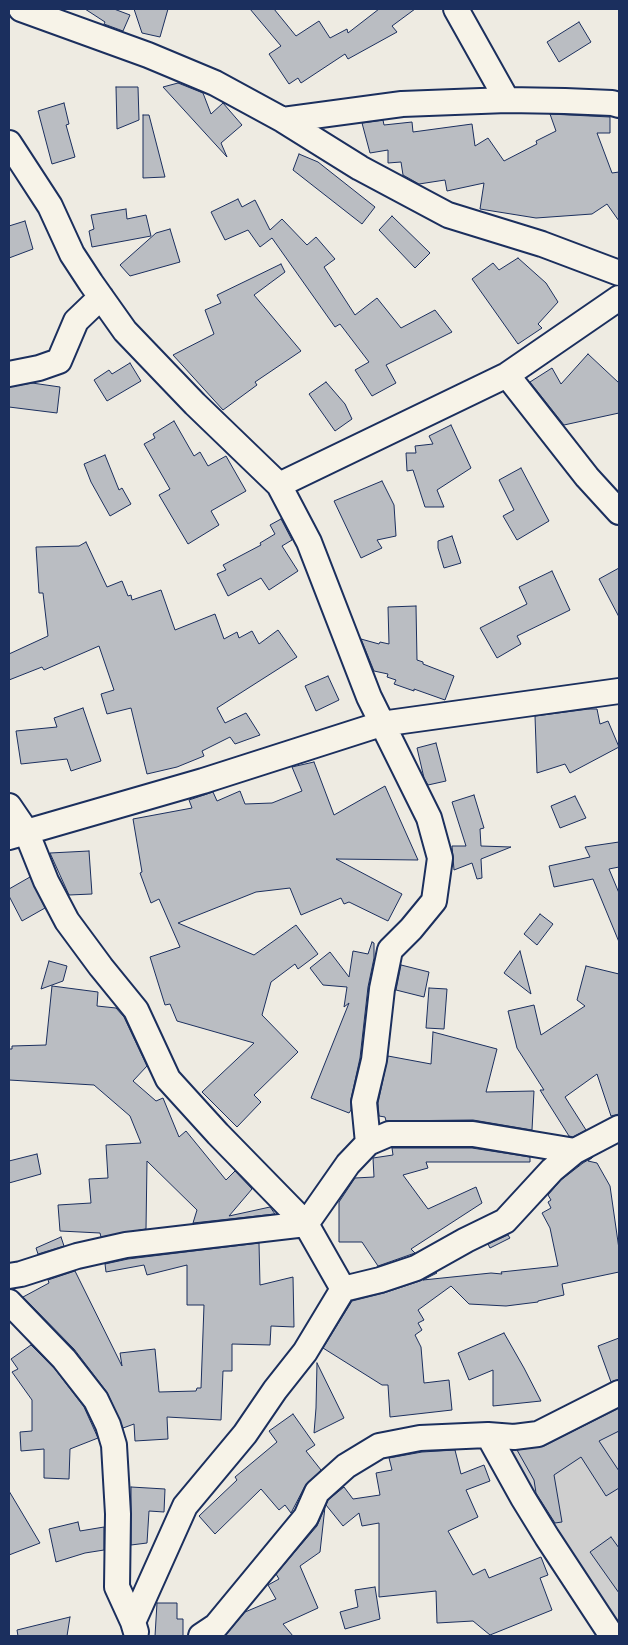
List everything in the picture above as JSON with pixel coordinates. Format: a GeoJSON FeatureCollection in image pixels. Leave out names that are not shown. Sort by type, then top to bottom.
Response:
{"type":"FeatureCollection","features":[{"type":"Feature","properties":{"kind":"street"},"geometry":{"type":"LineString","coordinates":[[21,9],[148,55],[207,80],[283,120],[360,168],[448,215],[542,244],[619,273]]}},
{"type":"Feature","properties":{"kind":"street"},"geometry":{"type":"LineString","coordinates":[[456,9],[507,100]]}},
{"type":"Feature","properties":{"kind":"street"},"geometry":{"type":"LineString","coordinates":[[283,120],[402,104],[565,100],[619,105]]}},
{"type":"Feature","properties":{"kind":"street"},"geometry":{"type":"LineString","coordinates":[[9,143],[50,206],[72,254],[125,331],[195,404],[279,485],[309,542],[345,638],[382,724],[429,818],[440,858],[434,902],[390,950],[382,989],[374,1060],[364,1102],[368,1143]]}},
{"type":"Feature","properties":{"kind":"street"},"geometry":{"type":"LineString","coordinates":[[9,374],[39,368],[60,361],[76,322],[101,297]]}},
{"type":"Feature","properties":{"kind":"street"},"geometry":{"type":"LineString","coordinates":[[279,485],[507,375],[619,299]]}},
{"type":"Feature","properties":{"kind":"street"},"geometry":{"type":"LineString","coordinates":[[507,375],[587,477],[619,512]]}},
{"type":"Feature","properties":{"kind":"street"},"geometry":{"type":"LineString","coordinates":[[18,834],[203,781],[382,724],[619,691]]}},
{"type":"Feature","properties":{"kind":"street"},"geometry":{"type":"LineString","coordinates":[[9,806],[18,834],[67,921],[136,1010],[168,1079],[218,1134],[306,1224],[343,1289]]}},
{"type":"Feature","properties":{"kind":"street"},"geometry":{"type":"LineString","coordinates":[[135,1629],[185,1506],[245,1434],[305,1352],[343,1289],[380,1280],[416,1268],[466,1240],[505,1222],[552,1170],[575,1151],[619,1131]]}},
{"type":"Feature","properties":{"kind":"street"},"geometry":{"type":"LineString","coordinates":[[9,1276],[77,1256],[126,1245],[306,1224],[348,1164],[368,1143],[389,1134],[474,1134],[575,1151]]}},
{"type":"Feature","properties":{"kind":"street"},"geometry":{"type":"LineString","coordinates":[[9,1302],[64,1359],[96,1400],[108,1425],[114,1445],[117,1494],[117,1587],[135,1629]]}},
{"type":"Feature","properties":{"kind":"street"},"geometry":{"type":"LineString","coordinates":[[201,1636],[216,1626],[306,1518],[317,1492],[346,1466],[379,1446],[420,1438],[488,1435],[514,1437],[538,1434],[619,1394]]}},
{"type":"Feature","properties":{"kind":"street"},"geometry":{"type":"LineString","coordinates":[[488,1435],[547,1537],[612,1636]]}},
{"type":"Feature","properties":{"kind":"shaded area"},"geometry":{"type":"Polygon","coordinates":[[[619,1382],[619,1636],[500,1441],[619,1382]]]}},
{"type":"Feature","properties":{"kind":"building"},"geometry":{"type":"Polygon","coordinates":[[[85,9],[114,9],[130,15],[123,31],[104,24],[105,22],[85,9]]]}},
{"type":"Feature","properties":{"kind":"building"},"geometry":{"type":"Polygon","coordinates":[[[134,9],[168,9],[160,37],[142,33],[134,9]]]}},
{"type":"Feature","properties":{"kind":"building"},"geometry":{"type":"Polygon","coordinates":[[[250,9],[274,9],[296,36],[319,21],[330,38],[347,29],[348,33],[379,9],[415,9],[392,26],[397,32],[348,59],[345,54],[301,83],[298,78],[289,84],[269,54],[281,46],[250,9]]]}},
{"type":"Feature","properties":{"kind":"building"},"geometry":{"type":"Polygon","coordinates":[[[579,22],[591,42],[559,62],[547,42],[579,22]]]}},
{"type":"Feature","properties":{"kind":"building"},"geometry":{"type":"Polygon","coordinates":[[[178,83],[203,93],[211,114],[223,103],[242,125],[221,143],[227,157],[163,87],[178,83]]]}},
{"type":"Feature","properties":{"kind":"building"},"geometry":{"type":"Polygon","coordinates":[[[116,87],[138,87],[139,120],[117,129],[116,87]]]}},
{"type":"Feature","properties":{"kind":"building"},"geometry":{"type":"Polygon","coordinates":[[[64,103],[69,124],[66,125],[75,157],[52,164],[38,111],[64,103]]]}},
{"type":"Feature","properties":{"kind":"building"},"geometry":{"type":"Polygon","coordinates":[[[550,114],[610,117],[610,133],[597,133],[612,173],[619,172],[619,221],[607,204],[592,214],[536,218],[480,209],[484,183],[447,191],[445,180],[419,184],[403,175],[401,162],[388,163],[388,150],[370,153],[362,123],[383,120],[384,125],[412,122],[413,132],[472,124],[475,146],[488,138],[504,161],[537,144],[536,141],[556,131],[550,114]]]}},
{"type":"Feature","properties":{"kind":"building"},"geometry":{"type":"Polygon","coordinates":[[[143,115],[149,115],[165,177],[143,178],[143,115]]]}},
{"type":"Feature","properties":{"kind":"building"},"geometry":{"type":"Polygon","coordinates":[[[299,154],[318,162],[375,207],[362,224],[293,170],[299,154]]]}},
{"type":"Feature","properties":{"kind":"building"},"geometry":{"type":"Polygon","coordinates":[[[238,199],[242,207],[255,200],[270,230],[282,219],[307,245],[316,237],[335,259],[324,267],[355,315],[377,298],[401,328],[435,310],[452,332],[386,365],[396,383],[372,396],[355,370],[369,362],[340,324],[335,327],[272,238],[260,247],[248,230],[225,240],[211,212],[238,199]]]}},
{"type":"Feature","properties":{"kind":"building"},"geometry":{"type":"Polygon","coordinates":[[[126,209],[127,219],[146,215],[151,236],[92,247],[89,231],[94,229],[91,215],[126,209]]]}},
{"type":"Feature","properties":{"kind":"building"},"geometry":{"type":"Polygon","coordinates":[[[392,216],[430,253],[415,268],[379,230],[392,216]]]}},
{"type":"Feature","properties":{"kind":"building"},"geometry":{"type":"Polygon","coordinates":[[[25,221],[33,249],[9,258],[9,226],[25,221]]]}},
{"type":"Feature","properties":{"kind":"building"},"geometry":{"type":"Polygon","coordinates":[[[170,229],[180,262],[130,276],[120,265],[156,233],[170,229]]]}},
{"type":"Feature","properties":{"kind":"building"},"geometry":{"type":"Polygon","coordinates":[[[518,258],[546,283],[558,302],[538,324],[542,328],[518,344],[472,279],[493,263],[499,270],[518,258]]]}},
{"type":"Feature","properties":{"kind":"building"},"geometry":{"type":"Polygon","coordinates":[[[281,264],[285,272],[254,295],[301,351],[255,382],[257,385],[223,410],[173,355],[214,334],[205,310],[221,303],[217,295],[281,264]]]}},
{"type":"Feature","properties":{"kind":"building"},"geometry":{"type":"Polygon","coordinates":[[[588,354],[619,383],[619,413],[564,425],[530,382],[552,368],[561,384],[588,354]]]}},
{"type":"Feature","properties":{"kind":"building"},"geometry":{"type":"Polygon","coordinates":[[[130,363],[141,381],[107,401],[94,380],[109,370],[112,374],[130,363]]]}},
{"type":"Feature","properties":{"kind":"building"},"geometry":{"type":"Polygon","coordinates":[[[326,382],[345,404],[352,419],[335,431],[309,394],[326,382]]]}},
{"type":"Feature","properties":{"kind":"building"},"geometry":{"type":"Polygon","coordinates":[[[32,383],[60,387],[57,413],[9,407],[9,387],[32,383]]]}},
{"type":"Feature","properties":{"kind":"building"},"geometry":{"type":"Polygon","coordinates":[[[174,421],[194,456],[200,452],[208,466],[226,456],[246,491],[211,511],[219,525],[188,544],[159,495],[170,489],[144,444],[155,438],[153,434],[174,421]]]}},
{"type":"Feature","properties":{"kind":"building"},"geometry":{"type":"Polygon","coordinates":[[[451,425],[471,468],[437,490],[444,507],[425,507],[413,470],[407,471],[406,453],[416,453],[415,446],[433,444],[429,436],[451,425]]]}},
{"type":"Feature","properties":{"kind":"building"},"geometry":{"type":"Polygon","coordinates":[[[105,455],[119,490],[122,488],[131,504],[110,516],[91,482],[84,464],[105,455]]]}},
{"type":"Feature","properties":{"kind":"building"},"geometry":{"type":"Polygon","coordinates":[[[521,468],[549,521],[517,540],[503,516],[514,510],[499,480],[521,468]]]}},
{"type":"Feature","properties":{"kind":"building"},"geometry":{"type":"Polygon","coordinates":[[[382,481],[394,505],[396,536],[377,540],[382,548],[361,558],[334,501],[382,481]]]}},
{"type":"Feature","properties":{"kind":"building"},"geometry":{"type":"Polygon","coordinates":[[[281,519],[292,540],[282,546],[298,571],[269,590],[261,578],[228,596],[217,574],[226,570],[223,565],[261,545],[260,543],[275,534],[270,525],[281,519]]]}},
{"type":"Feature","properties":{"kind":"building"},"geometry":{"type":"Polygon","coordinates":[[[452,536],[461,563],[444,568],[438,548],[438,541],[452,536]]]}},
{"type":"Feature","properties":{"kind":"building"},"geometry":{"type":"Polygon","coordinates":[[[86,542],[107,587],[122,581],[128,596],[131,595],[132,600],[161,590],[175,630],[215,614],[224,639],[237,632],[239,638],[252,631],[259,644],[278,630],[297,657],[217,708],[225,723],[246,713],[260,735],[235,744],[230,737],[202,751],[204,756],[177,767],[147,774],[131,708],[107,714],[101,694],[114,690],[99,646],[44,670],[42,667],[9,680],[9,654],[48,636],[43,593],[39,593],[36,547],[79,546],[86,542]]]}},
{"type":"Feature","properties":{"kind":"building"},"geometry":{"type":"Polygon","coordinates":[[[619,568],[619,617],[599,579],[619,568]]]}},
{"type":"Feature","properties":{"kind":"building"},"geometry":{"type":"Polygon","coordinates":[[[552,571],[570,610],[517,636],[521,644],[497,658],[480,628],[527,604],[519,587],[552,571]]]}},
{"type":"Feature","properties":{"kind":"building"},"geometry":{"type":"Polygon","coordinates":[[[416,606],[417,660],[454,676],[445,700],[394,684],[396,680],[387,677],[388,674],[374,671],[361,639],[379,644],[380,642],[389,644],[388,607],[416,606]]]}},
{"type":"Feature","properties":{"kind":"building"},"geometry":{"type":"Polygon","coordinates":[[[328,676],[339,700],[316,711],[305,686],[328,676]]]}},
{"type":"Feature","properties":{"kind":"building"},"geometry":{"type":"Polygon","coordinates":[[[83,708],[101,761],[71,771],[67,759],[21,764],[16,731],[57,727],[54,718],[83,708]]]}},
{"type":"Feature","properties":{"kind":"building"},"geometry":{"type":"Polygon","coordinates":[[[597,709],[600,724],[608,721],[619,747],[570,773],[565,764],[537,773],[535,716],[597,709]]]}},
{"type":"Feature","properties":{"kind":"building"},"geometry":{"type":"Polygon","coordinates":[[[436,743],[446,781],[428,785],[424,778],[417,748],[436,743]]]}},
{"type":"Feature","properties":{"kind":"building"},"geometry":{"type":"Polygon","coordinates":[[[314,762],[334,815],[385,786],[418,860],[336,859],[402,894],[388,921],[349,902],[344,904],[341,898],[301,915],[290,888],[256,892],[178,923],[254,955],[296,925],[318,954],[298,969],[295,964],[271,982],[262,1015],[298,1052],[254,1095],[261,1102],[237,1127],[202,1092],[254,1043],[177,1021],[170,1004],[165,1005],[150,957],[180,947],[159,899],[151,903],[140,873],[142,872],[133,819],[192,808],[189,800],[213,792],[217,801],[240,791],[245,804],[272,803],[302,791],[292,767],[314,762]]]}},
{"type":"Feature","properties":{"kind":"building"},"geometry":{"type":"Polygon","coordinates":[[[474,795],[484,828],[480,829],[481,846],[511,847],[481,859],[482,878],[477,879],[472,863],[454,870],[452,846],[466,846],[452,802],[474,795]]]}},
{"type":"Feature","properties":{"kind":"building"},"geometry":{"type":"Polygon","coordinates":[[[575,796],[586,818],[560,828],[551,806],[575,796]]]}},
{"type":"Feature","properties":{"kind":"building"},"geometry":{"type":"Polygon","coordinates":[[[619,842],[619,867],[609,869],[619,893],[619,942],[593,879],[554,887],[549,866],[590,857],[585,847],[619,842]]]}},
{"type":"Feature","properties":{"kind":"building"},"geometry":{"type":"Polygon","coordinates":[[[89,851],[92,894],[69,895],[50,853],[89,851]]]}},
{"type":"Feature","properties":{"kind":"building"},"geometry":{"type":"Polygon","coordinates":[[[30,877],[45,908],[22,921],[9,896],[9,889],[30,877]]]}},
{"type":"Feature","properties":{"kind":"building"},"geometry":{"type":"Polygon","coordinates":[[[540,914],[553,924],[537,945],[524,934],[540,914]]]}},
{"type":"Feature","properties":{"kind":"building"},"geometry":{"type":"Polygon","coordinates":[[[372,942],[374,943],[374,958],[368,987],[360,1058],[349,1113],[311,1098],[349,1003],[344,1007],[347,987],[323,985],[310,968],[330,952],[349,977],[353,951],[368,954],[372,942]]]}},
{"type":"Feature","properties":{"kind":"building"},"geometry":{"type":"Polygon","coordinates":[[[520,951],[531,994],[504,973],[520,951]]]}},
{"type":"Feature","properties":{"kind":"building"},"geometry":{"type":"Polygon","coordinates":[[[49,961],[67,966],[63,981],[41,989],[49,961]]]}},
{"type":"Feature","properties":{"kind":"building"},"geometry":{"type":"Polygon","coordinates":[[[401,965],[429,972],[424,997],[396,990],[401,965]]]}},
{"type":"Feature","properties":{"kind":"building"},"geometry":{"type":"Polygon","coordinates":[[[586,966],[619,974],[619,1114],[611,1116],[597,1074],[565,1097],[586,1130],[573,1137],[569,1136],[540,1090],[544,1090],[517,1048],[508,1011],[534,1005],[541,1035],[585,1006],[577,1000],[586,966]]]}},
{"type":"Feature","properties":{"kind":"building"},"geometry":{"type":"Polygon","coordinates":[[[52,986],[98,992],[97,1006],[116,1008],[124,1017],[147,1066],[133,1081],[156,1101],[163,1098],[179,1137],[186,1131],[226,1180],[235,1171],[252,1189],[229,1216],[270,1207],[275,1214],[193,1223],[197,1210],[147,1161],[146,1229],[101,1237],[100,1233],[60,1231],[58,1205],[91,1203],[89,1179],[108,1178],[106,1145],[141,1143],[130,1116],[94,1085],[9,1080],[9,1049],[12,1049],[12,1046],[46,1045],[52,986]]]}},
{"type":"Feature","properties":{"kind":"building"},"geometry":{"type":"Polygon","coordinates":[[[429,988],[447,989],[444,1029],[426,1028],[429,988]]]}},
{"type":"Feature","properties":{"kind":"building"},"geometry":{"type":"Polygon","coordinates":[[[433,1032],[497,1049],[486,1092],[534,1091],[532,1130],[473,1120],[386,1121],[385,1117],[379,1116],[378,1103],[388,1056],[431,1064],[433,1032]]]}},
{"type":"Feature","properties":{"kind":"building"},"geometry":{"type":"Polygon","coordinates":[[[392,1148],[472,1148],[530,1157],[530,1162],[426,1162],[428,1168],[403,1175],[428,1209],[476,1187],[482,1203],[411,1249],[415,1253],[378,1266],[362,1242],[339,1242],[339,1202],[355,1178],[374,1177],[373,1158],[393,1155],[392,1148]]]}},
{"type":"Feature","properties":{"kind":"building"},"geometry":{"type":"Polygon","coordinates":[[[37,1154],[41,1174],[9,1183],[9,1161],[37,1154]]]}},
{"type":"Feature","properties":{"kind":"building"},"geometry":{"type":"Polygon","coordinates":[[[593,1157],[588,1161],[597,1163],[610,1186],[619,1249],[619,1272],[562,1284],[564,1295],[538,1302],[506,1306],[469,1304],[451,1286],[418,1310],[424,1320],[418,1323],[422,1330],[415,1335],[421,1347],[424,1383],[449,1380],[452,1410],[390,1417],[388,1385],[382,1385],[323,1348],[352,1301],[420,1281],[436,1272],[423,1280],[491,1273],[502,1274],[501,1272],[558,1266],[550,1228],[542,1213],[551,1208],[548,1202],[551,1200],[548,1195],[561,1180],[593,1157]]]}},
{"type":"Feature","properties":{"kind":"building"},"geometry":{"type":"Polygon","coordinates":[[[508,1235],[510,1238],[490,1248],[488,1244],[508,1235]]]}},
{"type":"Feature","properties":{"kind":"building"},"geometry":{"type":"Polygon","coordinates":[[[61,1237],[64,1246],[38,1254],[36,1248],[61,1237]]]}},
{"type":"Feature","properties":{"kind":"building"},"geometry":{"type":"Polygon","coordinates":[[[259,1243],[260,1285],[293,1277],[294,1327],[271,1326],[270,1345],[232,1344],[232,1371],[223,1371],[221,1420],[167,1417],[168,1439],[135,1441],[134,1424],[123,1428],[107,1392],[74,1349],[23,1297],[49,1283],[48,1280],[75,1271],[122,1366],[120,1353],[155,1349],[159,1392],[196,1391],[197,1388],[201,1388],[204,1305],[187,1305],[187,1265],[147,1275],[144,1265],[106,1272],[105,1264],[128,1259],[259,1243]]]}},
{"type":"Feature","properties":{"kind":"building"},"geometry":{"type":"Polygon","coordinates":[[[504,1333],[541,1401],[493,1406],[493,1370],[469,1380],[458,1353],[504,1333]]]}},
{"type":"Feature","properties":{"kind":"building"},"geometry":{"type":"Polygon","coordinates":[[[619,1338],[619,1379],[611,1382],[598,1346],[619,1338]]]}},
{"type":"Feature","properties":{"kind":"building"},"geometry":{"type":"Polygon","coordinates":[[[31,1345],[54,1368],[84,1407],[98,1438],[70,1449],[69,1479],[44,1478],[44,1449],[21,1451],[20,1432],[32,1431],[32,1400],[12,1372],[18,1369],[11,1359],[31,1345]]]}},
{"type":"Feature","properties":{"kind":"building"},"geometry":{"type":"Polygon","coordinates":[[[317,1363],[344,1418],[314,1433],[316,1408],[317,1363]]]}},
{"type":"Feature","properties":{"kind":"building"},"geometry":{"type":"Polygon","coordinates":[[[619,1408],[619,1431],[599,1441],[619,1471],[619,1488],[606,1496],[581,1457],[554,1475],[562,1522],[555,1523],[536,1493],[534,1480],[517,1450],[544,1446],[619,1408]]]}},
{"type":"Feature","properties":{"kind":"building"},"geometry":{"type":"Polygon","coordinates":[[[293,1414],[315,1445],[306,1451],[321,1470],[305,1486],[291,1513],[285,1505],[279,1510],[261,1489],[215,1534],[199,1516],[237,1480],[235,1477],[277,1442],[269,1431],[293,1414]]]}},
{"type":"Feature","properties":{"kind":"building"},"geometry":{"type":"Polygon","coordinates":[[[455,1450],[461,1474],[484,1465],[490,1481],[466,1490],[478,1517],[448,1531],[473,1575],[485,1569],[489,1578],[541,1557],[548,1575],[540,1578],[552,1610],[490,1635],[473,1621],[437,1623],[436,1591],[379,1597],[379,1523],[362,1526],[359,1513],[343,1526],[326,1505],[328,1500],[344,1487],[353,1499],[380,1495],[376,1473],[392,1470],[389,1458],[422,1452],[455,1450]]]}},
{"type":"Feature","properties":{"kind":"building"},"geometry":{"type":"Polygon","coordinates":[[[131,1487],[165,1489],[164,1512],[149,1511],[147,1543],[131,1545],[131,1487]]]}},
{"type":"Feature","properties":{"kind":"building"},"geometry":{"type":"Polygon","coordinates":[[[9,1491],[40,1543],[9,1555],[9,1491]]]}},
{"type":"Feature","properties":{"kind":"building"},"geometry":{"type":"Polygon","coordinates":[[[325,1507],[320,1552],[300,1566],[318,1608],[283,1624],[293,1636],[225,1636],[245,1612],[276,1599],[268,1585],[279,1579],[276,1574],[317,1526],[325,1507]]]}},
{"type":"Feature","properties":{"kind":"building"},"geometry":{"type":"Polygon","coordinates":[[[78,1522],[80,1531],[104,1527],[104,1550],[85,1553],[56,1562],[49,1529],[78,1522]]]}},
{"type":"Feature","properties":{"kind":"building"},"geometry":{"type":"Polygon","coordinates":[[[611,1537],[619,1548],[619,1593],[590,1552],[611,1537]]]}},
{"type":"Feature","properties":{"kind":"building"},"geometry":{"type":"Polygon","coordinates":[[[375,1587],[380,1619],[345,1629],[340,1612],[358,1607],[355,1590],[375,1587]]]}},
{"type":"Feature","properties":{"kind":"building"},"geometry":{"type":"Polygon","coordinates":[[[157,1603],[177,1603],[177,1619],[183,1619],[183,1636],[155,1636],[157,1603]]]}},
{"type":"Feature","properties":{"kind":"building"},"geometry":{"type":"Polygon","coordinates":[[[70,1617],[67,1636],[18,1636],[17,1630],[70,1617]]]}}]}
